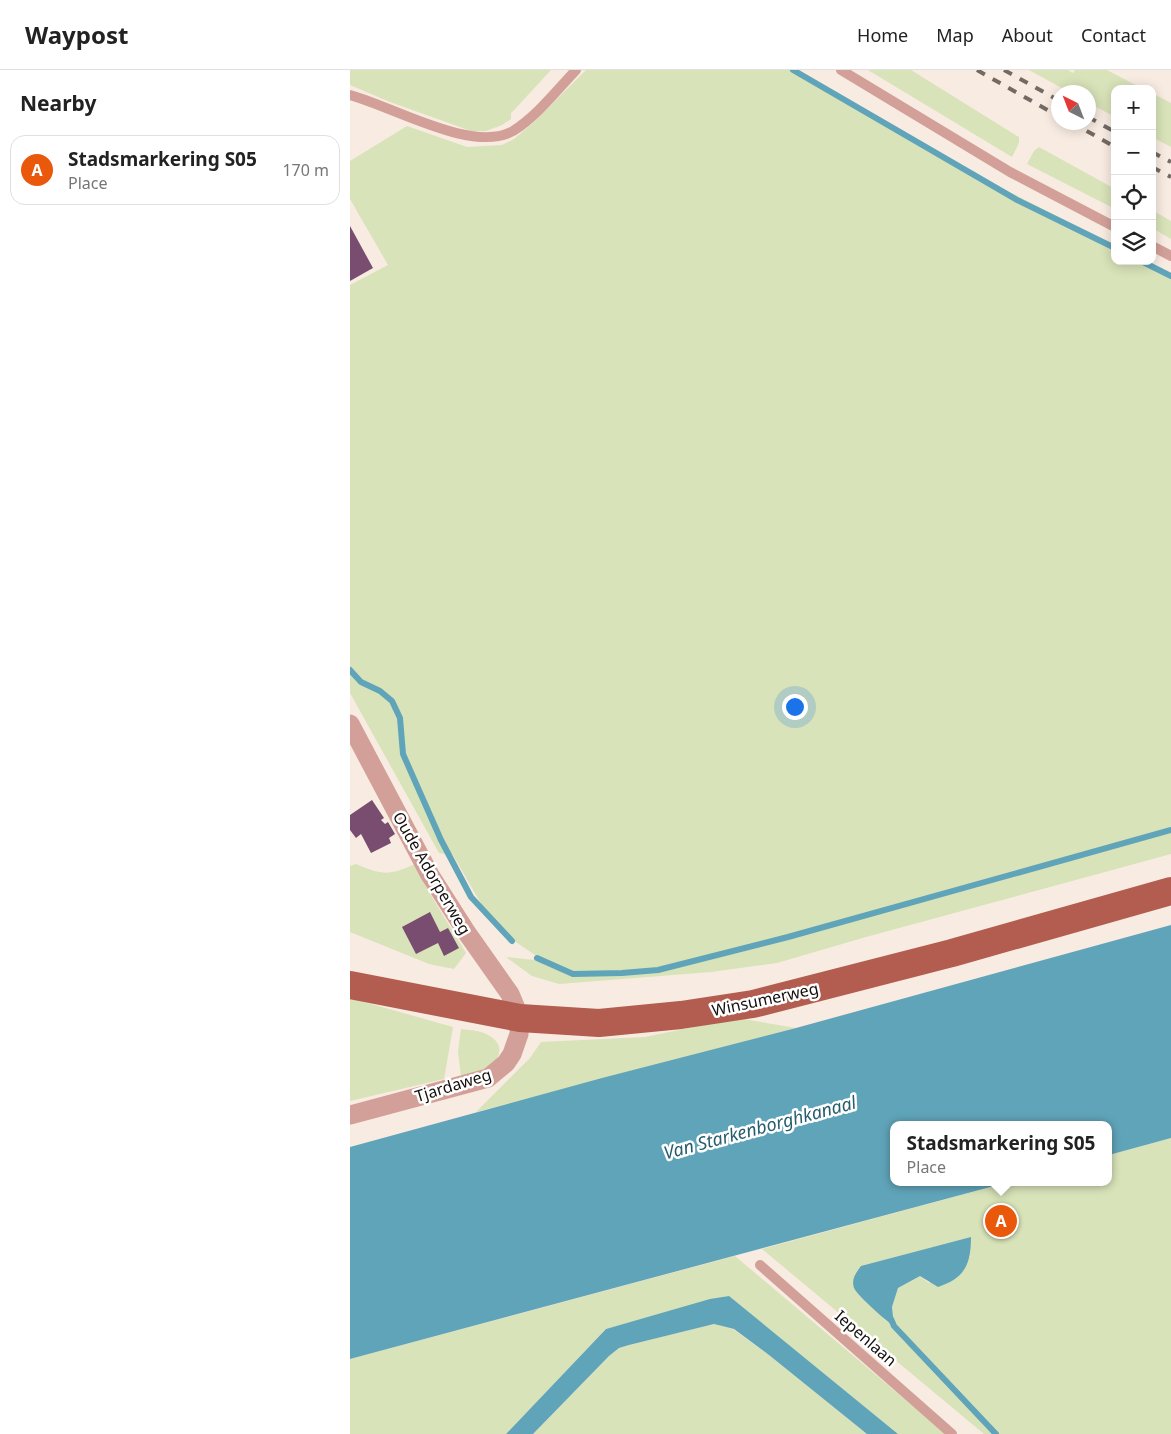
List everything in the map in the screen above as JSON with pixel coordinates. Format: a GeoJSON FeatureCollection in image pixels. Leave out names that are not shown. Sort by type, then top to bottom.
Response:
{"type":"FeatureCollection","features":[{"type":"Feature","properties":{"kind":"main road","name":"Winsumerweg"},"geometry":{"type":"LineString","coordinates":[[350,985],[520,1018],[599,1023],[681,1015],[754,1004],[952,953],[1171,892]]}},
{"type":"Feature","properties":{"kind":"street","name":"Oude Adorperweg"},"geometry":{"type":"LineString","coordinates":[[350,724],[430,874],[456,917],[510,994],[520,1018]]}},
{"type":"Feature","properties":{"kind":"street","name":"Tjardaweg"},"geometry":{"type":"LineString","coordinates":[[350,1115],[488,1078],[506,1063],[512,1054],[519,1034],[520,1018]]}},
{"type":"Feature","properties":{"kind":"lane"},"geometry":{"type":"LineString","coordinates":[[350,95],[457,133],[490,138],[511,132],[523,124],[576,70]]}},
{"type":"Feature","properties":{"kind":"lane"},"geometry":{"type":"LineString","coordinates":[[840,70],[1010,172],[1111,225]]}},
{"type":"Feature","properties":{"kind":"lane"},"geometry":{"type":"LineString","coordinates":[[1156,248],[1171,256]]}},
{"type":"Feature","properties":{"kind":"lane","name":"Iepenlaan"},"geometry":{"type":"LineString","coordinates":[[760,1264],[952,1434]]}},
{"type":"Feature","properties":{"kind":"green space"},"geometry":{"type":"Polygon","coordinates":[[[350,70],[551,70],[511,113],[511,119],[502,125],[486,131],[471,131],[390,102],[350,85],[350,70]]]}},
{"type":"Feature","properties":{"kind":"green space"},"geometry":{"type":"Polygon","coordinates":[[[586,70],[791,70],[953,163],[1111,244],[1111,265],[1152,265],[1171,277],[1171,854],[777,963],[711,972],[559,984],[532,976],[506,957],[544,961],[504,934],[480,902],[453,855],[439,853],[350,693],[350,285],[388,265],[350,199],[350,161],[407,126],[467,147],[502,145],[514,139],[535,121],[586,70]]]}},
{"type":"Feature","properties":{"kind":"green space"},"geometry":{"type":"Polygon","coordinates":[[[868,70],[911,70],[1019,137],[1019,143],[1012,157],[868,70]]]}},
{"type":"Feature","properties":{"kind":"green space"},"geometry":{"type":"Polygon","coordinates":[[[1029,70],[1068,70],[1073,73],[1075,70],[1107,70],[1135,85],[1111,85],[1111,115],[1096,107],[1096,85],[1056,85],[1029,70]]]}},
{"type":"Feature","properties":{"kind":"green space"},"geometry":{"type":"Polygon","coordinates":[[[1156,95],[1171,103],[1171,147],[1156,139],[1156,95]]]}},
{"type":"Feature","properties":{"kind":"green space"},"geometry":{"type":"Polygon","coordinates":[[[1039,147],[1111,187],[1111,207],[1027,164],[1034,151],[1039,147]]]}},
{"type":"Feature","properties":{"kind":"green space"},"geometry":{"type":"Polygon","coordinates":[[[1156,212],[1171,221],[1171,239],[1156,230],[1156,212]]]}},
{"type":"Feature","properties":{"kind":"green space"},"geometry":{"type":"Polygon","coordinates":[[[356,864],[386,873],[398,871],[415,864],[427,889],[466,953],[454,969],[429,964],[350,932],[350,866],[356,864]]]}},
{"type":"Feature","properties":{"kind":"green space"},"geometry":{"type":"Polygon","coordinates":[[[350,998],[453,1027],[444,1079],[350,1101],[350,998]]]}},
{"type":"Feature","properties":{"kind":"green space"},"geometry":{"type":"Polygon","coordinates":[[[738,1018],[796,1028],[476,1112],[530,1058],[541,1042],[645,1037],[738,1018]]]}},
{"type":"Feature","properties":{"kind":"green space"},"geometry":{"type":"Polygon","coordinates":[[[461,1029],[479,1031],[491,1037],[498,1044],[499,1052],[497,1060],[487,1069],[461,1077],[458,1051],[461,1029]]]}},
{"type":"Feature","properties":{"kind":"green space"},"geometry":{"type":"Polygon","coordinates":[[[1171,1138],[1171,1434],[984,1434],[762,1249],[994,1186],[1112,1186],[1112,1154],[1171,1138]],[[971,1256],[854,1288],[885,1320],[894,1325],[892,1307],[898,1288],[920,1276],[929,1283],[971,1256]]]}},
{"type":"Feature","properties":{"kind":"green space"},"geometry":{"type":"Polygon","coordinates":[[[735,1256],[946,1434],[898,1434],[728,1296],[606,1329],[506,1434],[350,1434],[350,1359],[735,1256]]]}},
{"type":"Feature","properties":{"kind":"green space"},"geometry":{"type":"Polygon","coordinates":[[[714,1324],[733,1329],[769,1355],[867,1434],[533,1434],[619,1348],[714,1324]]]}},
{"type":"Feature","properties":{"kind":"water","name":"Van Starkenborghkanaal"},"geometry":{"type":"Polygon","coordinates":[[[1171,925],[1171,1138],[1112,1154],[1112,1121],[890,1121],[890,1186],[994,1186],[350,1359],[350,1147],[602,1078],[796,1028],[1171,925]]]}},
{"type":"Feature","properties":{"kind":"water"},"geometry":{"type":"Polygon","coordinates":[[[971,1237],[968,1262],[965,1269],[955,1279],[938,1287],[920,1276],[898,1288],[892,1307],[894,1326],[872,1308],[854,1288],[854,1279],[861,1266],[971,1237]]]}},
{"type":"Feature","properties":{"kind":"water"},"geometry":{"type":"Polygon","coordinates":[[[729,1296],[898,1434],[867,1434],[734,1329],[714,1324],[619,1348],[533,1434],[506,1434],[606,1329],[710,1299],[729,1296]]]}},
{"type":"Feature","properties":{"kind":"building"},"geometry":{"type":"Polygon","coordinates":[[[350,226],[373,268],[350,281],[350,226]]]}},
{"type":"Feature","properties":{"kind":"building"},"geometry":{"type":"Polygon","coordinates":[[[372,800],[384,818],[381,820],[385,824],[388,822],[395,834],[389,838],[391,843],[371,853],[361,834],[356,838],[350,830],[350,815],[372,800]]]}},
{"type":"Feature","properties":{"kind":"building"},"geometry":{"type":"Polygon","coordinates":[[[430,912],[440,932],[448,928],[459,948],[444,956],[438,943],[416,954],[402,927],[430,912]]]}},
{"type":"Feature","properties":{"kind":"waterway"},"geometry":{"type":"LineString","coordinates":[[793,70],[1017,200],[1111,246]]}},
{"type":"Feature","properties":{"kind":"waterway"},"geometry":{"type":"LineString","coordinates":[[1149,265],[1171,276]]}},
{"type":"Feature","properties":{"kind":"waterway"},"geometry":{"type":"LineString","coordinates":[[350,670],[361,682],[380,691],[392,701],[400,718],[403,754],[441,840],[471,897],[512,941]]}},
{"type":"Feature","properties":{"kind":"waterway"},"geometry":{"type":"LineString","coordinates":[[537,958],[573,974],[658,970],[788,937],[1171,830]]}},
{"type":"Feature","properties":{"kind":"waterway"},"geometry":{"type":"LineString","coordinates":[[891,1319],[894,1326],[996,1434]]}},
{"type":"Feature","properties":{"kind":"railway"},"geometry":{"type":"LineString","coordinates":[[977,70],[1051,112]]}},
{"type":"Feature","properties":{"kind":"railway"},"geometry":{"type":"LineString","coordinates":[[1004,70],[1051,96]]}},
{"type":"Feature","properties":{"kind":"railway"},"geometry":{"type":"LineString","coordinates":[[1096,121],[1111,130]]}},
{"type":"Feature","properties":{"kind":"railway"},"geometry":{"type":"LineString","coordinates":[[1085,130],[1111,145]]}},
{"type":"Feature","properties":{"kind":"railway"},"geometry":{"type":"LineString","coordinates":[[1156,154],[1171,162]]}},
{"type":"Feature","properties":{"kind":"railway"},"geometry":{"type":"LineString","coordinates":[[1156,169],[1171,177]]}},
{"type":"Feature","properties":{"kind":"place","name":"Stadsmarkering S05"},"geometry":{"type":"Point","coordinates":[1001,1221]}}]}
